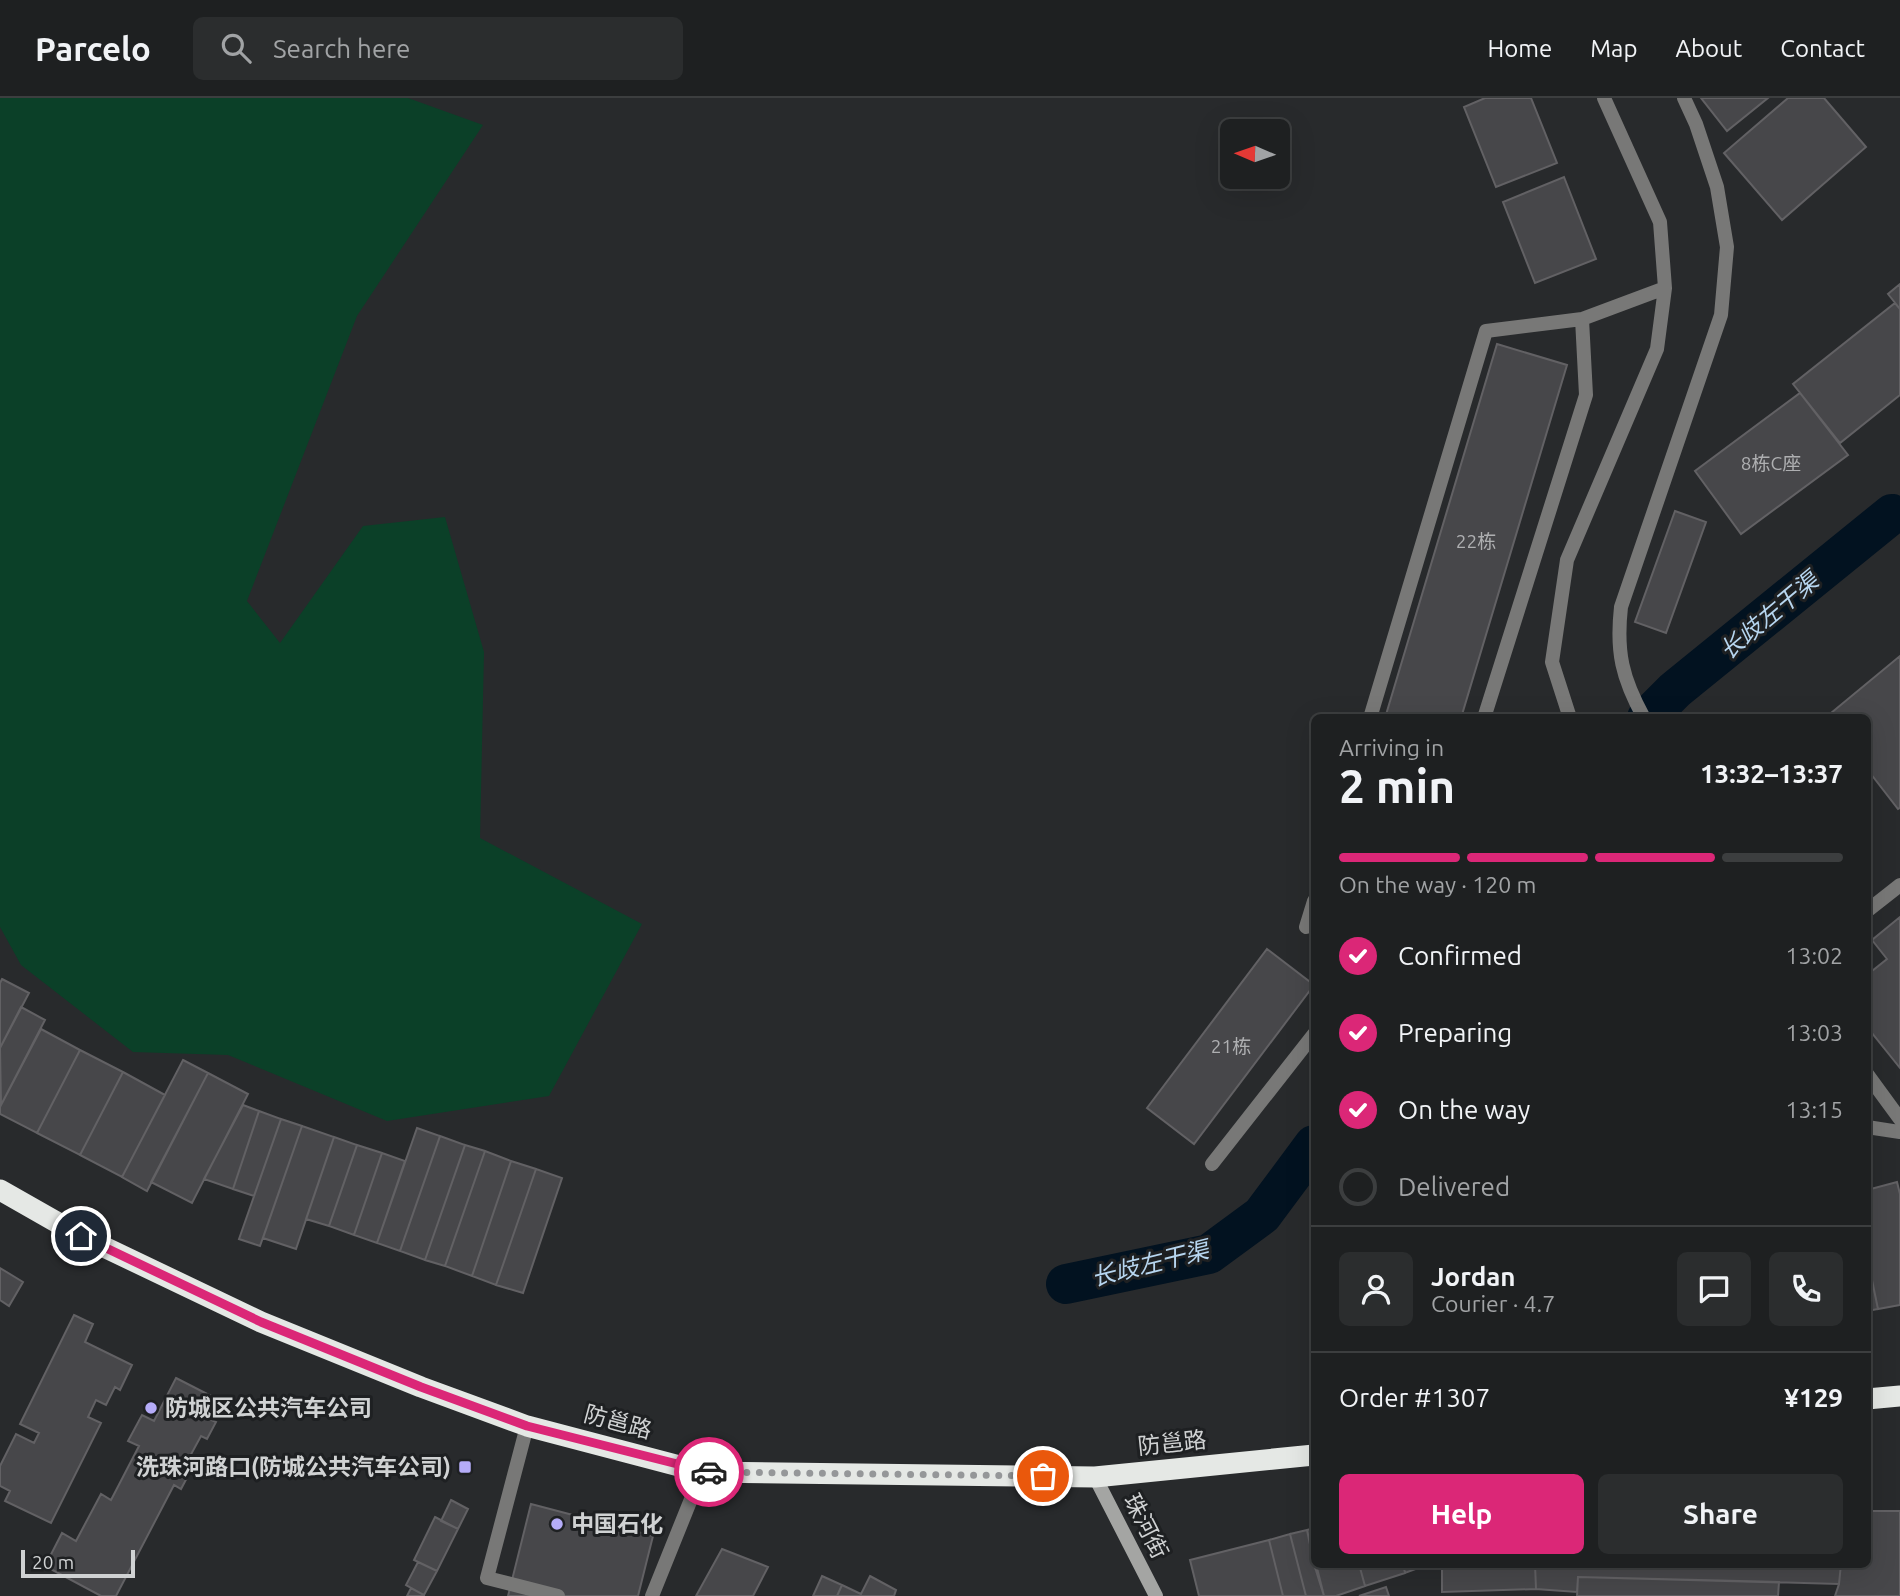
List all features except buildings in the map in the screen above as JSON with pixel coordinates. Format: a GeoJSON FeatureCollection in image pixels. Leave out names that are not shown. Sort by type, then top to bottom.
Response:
{"type":"FeatureCollection","features":[{"type":"Feature","properties":{"kind":"highway","name":"防邕路"},"geometry":{"type":"LineString","coordinates":[[0,1190],[81,1236],[261,1322],[421,1387],[527,1426],[702,1472],[1095,1477],[1311,1455]]}},
{"type":"Feature","properties":{"kind":"highway"},"geometry":{"type":"LineString","coordinates":[[1871,1399],[1900,1396]]}},
{"type":"Feature","properties":{"kind":"street"},"geometry":{"type":"LineString","coordinates":[[1569,714],[1552,662],[1567,560],[1657,349],[1665,288],[1660,222],[1604,98]]}},
{"type":"Feature","properties":{"kind":"street"},"geometry":{"type":"LineString","coordinates":[[1642,714],[1627,686],[1618,635],[1621,607],[1721,315],[1727,247],[1717,187],[1696,124],[1684,98]]}},
{"type":"Feature","properties":{"kind":"street"},"geometry":{"type":"LineString","coordinates":[[1371,714],[1486,331],[1582,319],[1665,288]]}},
{"type":"Feature","properties":{"kind":"street"},"geometry":{"type":"LineString","coordinates":[[1485,714],[1586,394],[1582,319]]}},
{"type":"Feature","properties":{"kind":"street"},"geometry":{"type":"LineString","coordinates":[[1871,908],[1900,885]]}},
{"type":"Feature","properties":{"kind":"street"},"geometry":{"type":"LineString","coordinates":[[1306,927],[1311,911]]}},
{"type":"Feature","properties":{"kind":"street"},"geometry":{"type":"LineString","coordinates":[[1212,1164],[1311,1038]]}},
{"type":"Feature","properties":{"kind":"street"},"geometry":{"type":"LineString","coordinates":[[1871,1079],[1900,1119]]}},
{"type":"Feature","properties":{"kind":"street"},"geometry":{"type":"LineString","coordinates":[[1871,1128],[1900,1132]]}},
{"type":"Feature","properties":{"kind":"street"},"geometry":{"type":"LineString","coordinates":[[527,1426],[487,1578],[558,1596]]}},
{"type":"Feature","properties":{"kind":"street"},"geometry":{"type":"LineString","coordinates":[[652,1596],[702,1472]]}},
{"type":"Feature","properties":{"kind":"street","name":"珠河街"},"geometry":{"type":"LineString","coordinates":[[1095,1477],[1156,1596]]}},
{"type":"Feature","properties":{"kind":"green space"},"geometry":{"type":"Polygon","coordinates":[[[0,98],[408,98],[483,125],[357,316],[247,601],[280,643],[363,526],[445,517],[484,652],[480,838],[642,924],[549,1096],[387,1121],[228,1055],[133,1052],[21,965],[0,927],[0,98]]]}},
{"type":"Feature","properties":{"kind":"waterway","name":"长歧左干渠"},"geometry":{"type":"LineString","coordinates":[[1651,714],[1675,690],[1892,514]]}},
{"type":"Feature","properties":{"kind":"waterway","name":"长歧左干渠"},"geometry":{"type":"LineString","coordinates":[[1066,1284],[1209,1254],[1262,1215],[1311,1149]]}},
{"type":"Feature","properties":{"kind":"way so far"},"geometry":{"type":"LineString","coordinates":[[709,1472],[1043,1476]]}},
{"type":"Feature","properties":{"kind":"place","name":"防城区公共汽车公司"},"geometry":{"type":"Point","coordinates":[151,1408]}},
{"type":"Feature","properties":{"kind":"place","name":"洗珠河路口(防城公共汽车公司)"},"geometry":{"type":"Point","coordinates":[465,1467]}},
{"type":"Feature","properties":{"kind":"place","name":"中国石化"},"geometry":{"type":"Point","coordinates":[557,1524]}},
{"type":"Feature","properties":{"kind":"route"},"geometry":{"type":"LineString","coordinates":[[81,1236],[261,1322],[421,1387],[527,1426],[709,1472]]}}]}
